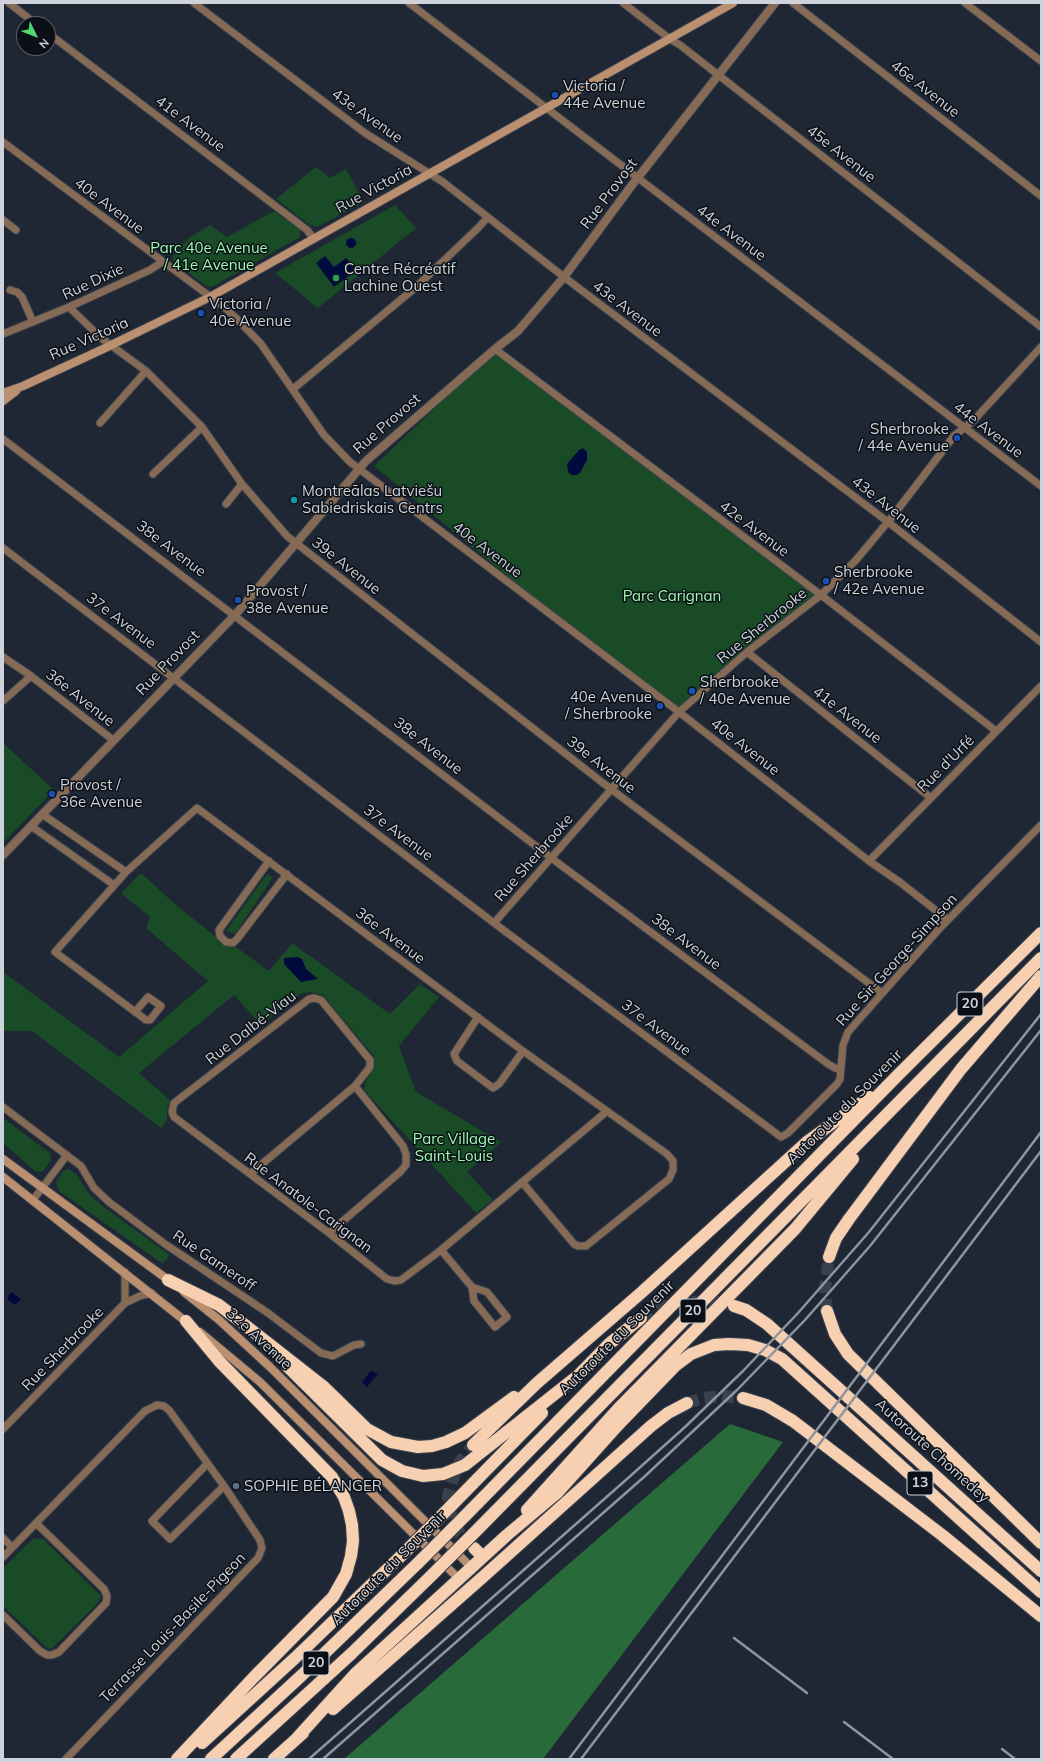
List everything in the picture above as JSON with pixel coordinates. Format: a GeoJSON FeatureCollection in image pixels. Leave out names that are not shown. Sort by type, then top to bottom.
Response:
{"type":"FeatureCollection","features":[{"type":"Feature","properties":{"kind":"highway","name":"Autoroute du Souvenir"},"geometry":{"type":"LineString","coordinates":[[210,1759],[317,1661],[418,1563],[899,1074],[1041,932]]}},
{"type":"Feature","properties":{"kind":"highway","name":"20"},"geometry":{"type":"LineString","coordinates":[[236,1759],[346,1659],[433,1574],[1041,958]]}},
{"type":"Feature","properties":{"kind":"highway"},"geometry":{"type":"LineString","coordinates":[[828,1257],[836,1238],[849,1219],[961,1070],[1041,976]]}},
{"type":"Feature","properties":{"kind":"highway"},"geometry":{"type":"LineString","coordinates":[[473,1444],[537,1382],[648,1288],[808,1141],[899,1074]]}},
{"type":"Feature","properties":{"kind":"highway"},"geometry":{"type":"LineString","coordinates":[[297,1738],[355,1674],[507,1535],[548,1485],[613,1415],[795,1229],[907,1093]]}},
{"type":"Feature","properties":{"kind":"highway"},"geometry":{"type":"LineString","coordinates":[[168,1280],[219,1306],[246,1325],[324,1387],[367,1429],[385,1440],[405,1446],[424,1447],[453,1439],[537,1382]]}},
{"type":"Feature","properties":{"kind":"highway","name":"Autoroute Chomedey"},"geometry":{"type":"LineString","coordinates":[[734,1306],[746,1310],[759,1318],[1041,1571]]}},
{"type":"Feature","properties":{"kind":"highway"},"geometry":{"type":"LineString","coordinates":[[827,1311],[835,1334],[848,1354],[1041,1543]]}},
{"type":"Feature","properties":{"kind":"highway"},"geometry":{"type":"LineString","coordinates":[[183,1759],[296,1658],[450,1507],[609,1344],[640,1318]]}},
{"type":"Feature","properties":{"kind":"highway"},"geometry":{"type":"LineString","coordinates":[[177,1759],[254,1676],[333,1597],[346,1574],[353,1541],[350,1512],[344,1497],[332,1477],[219,1361],[186,1321]]}},
{"type":"Feature","properties":{"kind":"highway"},"geometry":{"type":"LineString","coordinates":[[246,1325],[375,1454],[395,1468],[418,1475],[431,1476],[443,1474],[465,1465],[575,1378]]}},
{"type":"Feature","properties":{"kind":"highway","name":"13"},"geometry":{"type":"LineString","coordinates":[[507,1535],[557,1493],[663,1378],[680,1362],[701,1349],[719,1344],[748,1345],[771,1352],[800,1375],[1041,1592]]}},
{"type":"Feature","properties":{"kind":"highway"},"geometry":{"type":"LineString","coordinates":[[743,1398],[766,1405],[798,1425],[948,1540],[1041,1616]]}},
{"type":"Feature","properties":{"kind":"highway"},"geometry":{"type":"LineString","coordinates":[[274,1759],[461,1597],[651,1426],[673,1409],[687,1403]]}},
{"type":"Feature","properties":{"kind":"highway"},"geometry":{"type":"LineString","coordinates":[[474,1548],[483,1557]]}},
{"type":"Feature","properties":{"kind":"main road","name":"Rue Victoria"},"geometry":{"type":"LineString","coordinates":[[3,393],[23,386],[112,345],[210,297],[733,3]]}},
{"type":"Feature","properties":{"kind":"main road","name":"Rue Victoria"},"geometry":{"type":"LineString","coordinates":[[3,401],[23,386]]}},
{"type":"Feature","properties":{"kind":"main road","name":"32e Avenue"},"geometry":{"type":"LineString","coordinates":[[3,1159],[168,1280],[211,1314],[250,1348],[472,1568]]}},
{"type":"Feature","properties":{"kind":"main road","name":"32e Avenue"},"geometry":{"type":"LineString","coordinates":[[3,1177],[152,1293],[260,1382],[460,1579]]}},
{"type":"Feature","properties":{"kind":"street"},"geometry":{"type":"LineString","coordinates":[[8,3],[25,16]]}},
{"type":"Feature","properties":{"kind":"street","name":"43e Avenue"},"geometry":{"type":"LineString","coordinates":[[194,3],[365,133],[430,174],[488,217],[564,277],[888,522],[1041,642]]}},
{"type":"Feature","properties":{"kind":"street","name":"44e Avenue"},"geometry":{"type":"LineString","coordinates":[[409,3],[964,427],[1040,487]]}},
{"type":"Feature","properties":{"kind":"street","name":"45e Avenue"},"geometry":{"type":"LineString","coordinates":[[623,3],[719,75],[1041,327]]}},
{"type":"Feature","properties":{"kind":"street","name":"Rue Provost"},"geometry":{"type":"LineString","coordinates":[[3,855],[235,615],[358,468],[495,349],[518,331],[564,277],[638,178],[775,3]]}},
{"type":"Feature","properties":{"kind":"street","name":"46e Avenue"},"geometry":{"type":"LineString","coordinates":[[793,3],[1041,196]]}},
{"type":"Feature","properties":{"kind":"street"},"geometry":{"type":"LineString","coordinates":[[965,3],[1041,60]]}},
{"type":"Feature","properties":{"kind":"street","name":"41e Avenue"},"geometry":{"type":"LineString","coordinates":[[56,39],[307,230],[314,239]]}},
{"type":"Feature","properties":{"kind":"street","name":"40e Avenue"},"geometry":{"type":"LineString","coordinates":[[3,142],[236,318],[256,338],[328,439],[341,454],[358,468],[679,712],[869,861],[901,883],[948,920]]}},
{"type":"Feature","properties":{"kind":"street"},"geometry":{"type":"LineString","coordinates":[[293,389],[415,288],[488,217]]}},
{"type":"Feature","properties":{"kind":"street"},"geometry":{"type":"LineString","coordinates":[[3,220],[16,230]]}},
{"type":"Feature","properties":{"kind":"street","name":"Rue Dixie"},"geometry":{"type":"LineString","coordinates":[[3,334],[69,308],[150,270],[162,262]]}},
{"type":"Feature","properties":{"kind":"street"},"geometry":{"type":"LineString","coordinates":[[10,290],[17,292],[22,297],[33,322]]}},
{"type":"Feature","properties":{"kind":"street","name":"39e Avenue"},"geometry":{"type":"LineString","coordinates":[[69,308],[101,338],[146,371],[202,427],[242,484],[287,536],[295,543],[611,790],[882,993]]}},
{"type":"Feature","properties":{"kind":"street","name":"Rue Sherbrooke"},"geometry":{"type":"LineString","coordinates":[[494,923],[679,712],[747,652],[821,595],[856,560],[888,522],[954,436],[974,420],[1041,346]]}},
{"type":"Feature","properties":{"kind":"street","name":"42e Avenue"},"geometry":{"type":"LineString","coordinates":[[495,349],[821,595],[996,731]]}},
{"type":"Feature","properties":{"kind":"street"},"geometry":{"type":"LineString","coordinates":[[100,423],[146,371]]}},
{"type":"Feature","properties":{"kind":"street"},"geometry":{"type":"LineString","coordinates":[[153,474],[202,427]]}},
{"type":"Feature","properties":{"kind":"street","name":"38e Avenue"},"geometry":{"type":"LineString","coordinates":[[3,439],[552,858],[828,1064],[840,1069]]}},
{"type":"Feature","properties":{"kind":"street"},"geometry":{"type":"LineString","coordinates":[[226,504],[242,484]]}},
{"type":"Feature","properties":{"kind":"street","name":"37e Avenue"},"geometry":{"type":"LineString","coordinates":[[3,548],[494,923],[778,1136]]}},
{"type":"Feature","properties":{"kind":"street","name":"41e Avenue"},"geometry":{"type":"LineString","coordinates":[[747,652],[931,798]]}},
{"type":"Feature","properties":{"kind":"street","name":"36e Avenue"},"geometry":{"type":"LineString","coordinates":[[3,657],[113,740]]}},
{"type":"Feature","properties":{"kind":"street","name":"36e Avenue"},"geometry":{"type":"LineString","coordinates":[[3,701],[30,676]]}},
{"type":"Feature","properties":{"kind":"street","name":"Rue d'Urfé"},"geometry":{"type":"LineString","coordinates":[[869,861],[1041,686]]}},
{"type":"Feature","properties":{"kind":"street","name":"36e Avenue"},"geometry":{"type":"LineString","coordinates":[[135,1012],[55,952],[126,872],[197,808],[478,1018],[606,1112],[667,1154],[673,1161],[673,1170],[669,1179],[586,1246],[578,1246],[574,1244],[522,1182]]}},
{"type":"Feature","properties":{"kind":"street"},"geometry":{"type":"LineString","coordinates":[[42,814],[126,872]]}},
{"type":"Feature","properties":{"kind":"street","name":"Rue Sir-George-Simpson"},"geometry":{"type":"LineString","coordinates":[[778,1136],[783,1137],[787,1134],[834,1089],[840,1079],[842,1050],[846,1036],[882,993],[948,920],[1041,825]]}},
{"type":"Feature","properties":{"kind":"street"},"geometry":{"type":"LineString","coordinates":[[31,826],[114,885]]}},
{"type":"Feature","properties":{"kind":"street"},"geometry":{"type":"LineString","coordinates":[[269,861],[219,930],[220,936],[226,942],[233,942],[238,939],[287,874]]}},
{"type":"Feature","properties":{"kind":"street","name":"Rue Dalbé-Viau"},"geometry":{"type":"LineString","coordinates":[[174,1103],[309,999],[314,998],[321,1000],[370,1060],[370,1067],[355,1086],[250,1174]]}},
{"type":"Feature","properties":{"kind":"street"},"geometry":{"type":"LineString","coordinates":[[478,1018],[454,1054],[457,1061],[493,1088],[499,1084],[523,1051]]}},
{"type":"Feature","properties":{"kind":"street"},"geometry":{"type":"LineString","coordinates":[[329,1232],[400,1172],[406,1165],[406,1154],[403,1146],[355,1086]]}},
{"type":"Feature","properties":{"kind":"street","name":"Rue Anatole-Carignan"},"geometry":{"type":"LineString","coordinates":[[174,1103],[172,1112],[174,1117],[329,1232],[387,1279],[395,1281],[401,1280],[441,1250],[606,1112]]}},
{"type":"Feature","properties":{"kind":"street","name":"Rue Gameroff"},"geometry":{"type":"LineString","coordinates":[[3,1107],[68,1155],[83,1168],[94,1188],[103,1197],[162,1241],[268,1313],[321,1353],[332,1356],[354,1345],[362,1344]]}},
{"type":"Feature","properties":{"kind":"street"},"geometry":{"type":"LineString","coordinates":[[33,1200],[68,1155]]}},
{"type":"Feature","properties":{"kind":"street"},"geometry":{"type":"LineString","coordinates":[[441,1250],[472,1287],[487,1292],[507,1317],[495,1327],[474,1301],[472,1287]]}},
{"type":"Feature","properties":{"kind":"street","name":"Rue Sherbrooke"},"geometry":{"type":"LineString","coordinates":[[125,1272],[125,1303]]}},
{"type":"Feature","properties":{"kind":"street","name":"Rue Sherbrooke"},"geometry":{"type":"LineString","coordinates":[[4,1425],[125,1303],[140,1296],[152,1293]]}},
{"type":"Feature","properties":{"kind":"street","name":"Terrasse Louis-Basile-Pigeon"},"geometry":{"type":"LineString","coordinates":[[3,1557],[145,1411],[153,1406],[160,1405],[169,1410],[224,1486],[260,1540],[262,1548],[258,1558],[66,1759]]}},
{"type":"Feature","properties":{"kind":"street"},"geometry":{"type":"LineString","coordinates":[[207,1464],[152,1521],[170,1539],[224,1486]]}},
{"type":"Feature","properties":{"kind":"street"},"geometry":{"type":"LineString","coordinates":[[3,1615],[40,1651],[52,1656],[59,1652],[106,1603],[104,1589],[36,1523]]}},
{"type":"Feature","properties":{"kind":"street"},"geometry":{"type":"LineString","coordinates":[[3,1538],[12,1547]]}},
{"type":"Feature","properties":{"kind":"green space","name":"Parc 40e Avenue / 41e Avenue"},"geometry":{"type":"Polygon","coordinates":[[[316,167],[330,178],[346,169],[364,202],[317,227],[313,225],[311,226],[276,199],[316,167]]]}},
{"type":"Feature","properties":{"kind":"green space","name":"Parc 40e Avenue / 41e Avenue"},"geometry":{"type":"Polygon","coordinates":[[[395,205],[416,228],[318,308],[275,273],[395,205]]]}},
{"type":"Feature","properties":{"kind":"green space","name":"Parc 40e Avenue / 41e Avenue"},"geometry":{"type":"Polygon","coordinates":[[[274,211],[300,230],[300,237],[212,287],[206,286],[173,261],[173,256],[190,237],[210,225],[227,237],[274,211]]]}},
{"type":"Feature","properties":{"kind":"green space","name":"Parc Carignan"},"geometry":{"type":"Polygon","coordinates":[[[495,351],[820,594],[675,714],[374,466],[495,351]]]}},
{"type":"Feature","properties":{"kind":"green space"},"geometry":{"type":"Polygon","coordinates":[[[3,743],[54,790],[3,843],[3,743]]]}},
{"type":"Feature","properties":{"kind":"green space","name":"Parc Village Saint-Louis"},"geometry":{"type":"Polygon","coordinates":[[[141,873],[177,906],[214,935],[230,947],[236,947],[269,971],[292,943],[390,1014],[420,984],[439,997],[399,1046],[416,1092],[501,1142],[467,1172],[493,1200],[476,1213],[364,1090],[366,1081],[375,1066],[373,1055],[323,995],[311,992],[300,994],[261,1025],[234,995],[139,1073],[171,1101],[167,1109],[167,1121],[161,1128],[32,1031],[3,1031],[3,972],[119,1057],[208,981],[146,928],[150,917],[121,893],[141,873]]]}},
{"type":"Feature","properties":{"kind":"green space"},"geometry":{"type":"Polygon","coordinates":[[[267,874],[273,877],[235,934],[226,931],[267,874]]]}},
{"type":"Feature","properties":{"kind":"green space"},"geometry":{"type":"Polygon","coordinates":[[[3,1118],[50,1153],[51,1160],[43,1171],[35,1171],[3,1143],[3,1118]]]}},
{"type":"Feature","properties":{"kind":"green space"},"geometry":{"type":"Polygon","coordinates":[[[68,1169],[76,1174],[90,1195],[105,1208],[170,1255],[163,1264],[59,1191],[56,1182],[63,1171],[68,1169]]]}},
{"type":"Feature","properties":{"kind":"green space"},"geometry":{"type":"Polygon","coordinates":[[[730,1424],[783,1442],[543,1759],[344,1759],[730,1424]]]}},
{"type":"Feature","properties":{"kind":"green space"},"geometry":{"type":"Polygon","coordinates":[[[34,1538],[43,1539],[101,1596],[97,1604],[51,1649],[46,1647],[3,1606],[3,1568],[34,1538]]]}},
{"type":"Feature","properties":{"kind":"shaded area"},"geometry":{"type":"Polygon","coordinates":[[[351,238],[356,243],[351,248],[346,243],[351,238]]]}},
{"type":"Feature","properties":{"kind":"shaded area","name":"Centre Récréatif Lachine Ouest"},"geometry":{"type":"Polygon","coordinates":[[[325,256],[334,267],[346,258],[356,270],[334,287],[316,263],[325,256]]]}},
{"type":"Feature","properties":{"kind":"shaded area"},"geometry":{"type":"Polygon","coordinates":[[[583,448],[587,452],[587,460],[580,473],[577,475],[572,475],[568,472],[567,464],[579,450],[583,448]]]}},
{"type":"Feature","properties":{"kind":"shaded area"},"geometry":{"type":"Polygon","coordinates":[[[298,957],[302,959],[306,969],[318,979],[301,982],[284,964],[284,958],[298,957]]]}},
{"type":"Feature","properties":{"kind":"shaded area"},"geometry":{"type":"Polygon","coordinates":[[[11,1292],[21,1299],[15,1305],[7,1299],[11,1292]]]}},
{"type":"Feature","properties":{"kind":"shaded area"},"geometry":{"type":"Polygon","coordinates":[[[371,1371],[378,1374],[367,1387],[362,1382],[371,1371]]]}},
{"type":"Feature","properties":{"kind":"tunnel"},"geometry":{"type":"LineString","coordinates":[[827,1311],[825,1288],[829,1257]]}},
{"type":"Feature","properties":{"kind":"tunnel"},"geometry":{"type":"LineString","coordinates":[[641,1318],[666,1306],[685,1302],[713,1301],[731,1305]]}},
{"type":"Feature","properties":{"kind":"tunnel"},"geometry":{"type":"LineString","coordinates":[[687,1403],[704,1398],[722,1396],[743,1398]]}},
{"type":"Feature","properties":{"kind":"tunnel"},"geometry":{"type":"LineString","coordinates":[[473,1445],[460,1462],[448,1496],[449,1508],[453,1522],[460,1534],[473,1547]]}},
{"type":"Feature","properties":{"kind":"railway"},"geometry":{"type":"LineString","coordinates":[[309,1759],[627,1479],[685,1427],[743,1371],[798,1313],[869,1232],[1041,1014]]}},
{"type":"Feature","properties":{"kind":"railway"},"geometry":{"type":"LineString","coordinates":[[323,1759],[644,1477],[737,1390],[805,1320],[870,1246],[1041,1030]]}},
{"type":"Feature","properties":{"kind":"railway"},"geometry":{"type":"LineString","coordinates":[[569,1759],[1041,1132]]}},
{"type":"Feature","properties":{"kind":"railway"},"geometry":{"type":"LineString","coordinates":[[581,1759],[1041,1151]]}},
{"type":"Feature","properties":{"kind":"railway"},"geometry":{"type":"LineString","coordinates":[[734,1638],[807,1693]]}},
{"type":"Feature","properties":{"kind":"railway"},"geometry":{"type":"LineString","coordinates":[[844,1722],[893,1759]]}},
{"type":"Feature","properties":{"kind":"railway"},"geometry":{"type":"LineString","coordinates":[[1002,1749],[1015,1759]]}},
{"type":"Feature","properties":{"kind":"place","name":"Victoria / 44e Avenue"},"geometry":{"type":"Point","coordinates":[555,95]}},
{"type":"Feature","properties":{"kind":"place","name":"Centre Récréatif Lachine Ouest"},"geometry":{"type":"Point","coordinates":[336,278]}},
{"type":"Feature","properties":{"kind":"place","name":"Victoria / 40e Avenue"},"geometry":{"type":"Point","coordinates":[201,313]}},
{"type":"Feature","properties":{"kind":"place","name":"Sherbrooke / 44e Avenue"},"geometry":{"type":"Point","coordinates":[957,438]}},
{"type":"Feature","properties":{"kind":"place","name":"Montreālas Latviešu Sabiedriskais Centrs"},"geometry":{"type":"Point","coordinates":[294,500]}},
{"type":"Feature","properties":{"kind":"place","name":"Sherbrooke / 42e Avenue"},"geometry":{"type":"Point","coordinates":[826,581]}},
{"type":"Feature","properties":{"kind":"place","name":"Provost / 38e Avenue"},"geometry":{"type":"Point","coordinates":[238,600]}},
{"type":"Feature","properties":{"kind":"place","name":"Sherbrooke / 40e Avenue"},"geometry":{"type":"Point","coordinates":[692,691]}},
{"type":"Feature","properties":{"kind":"place","name":"40e Avenue / Sherbrooke"},"geometry":{"type":"Point","coordinates":[660,706]}},
{"type":"Feature","properties":{"kind":"place","name":"Provost / 36e Avenue"},"geometry":{"type":"Point","coordinates":[52,794]}},
{"type":"Feature","properties":{"kind":"place","name":"SOPHIE BÉLANGER"},"geometry":{"type":"Point","coordinates":[236,1486]}}]}
